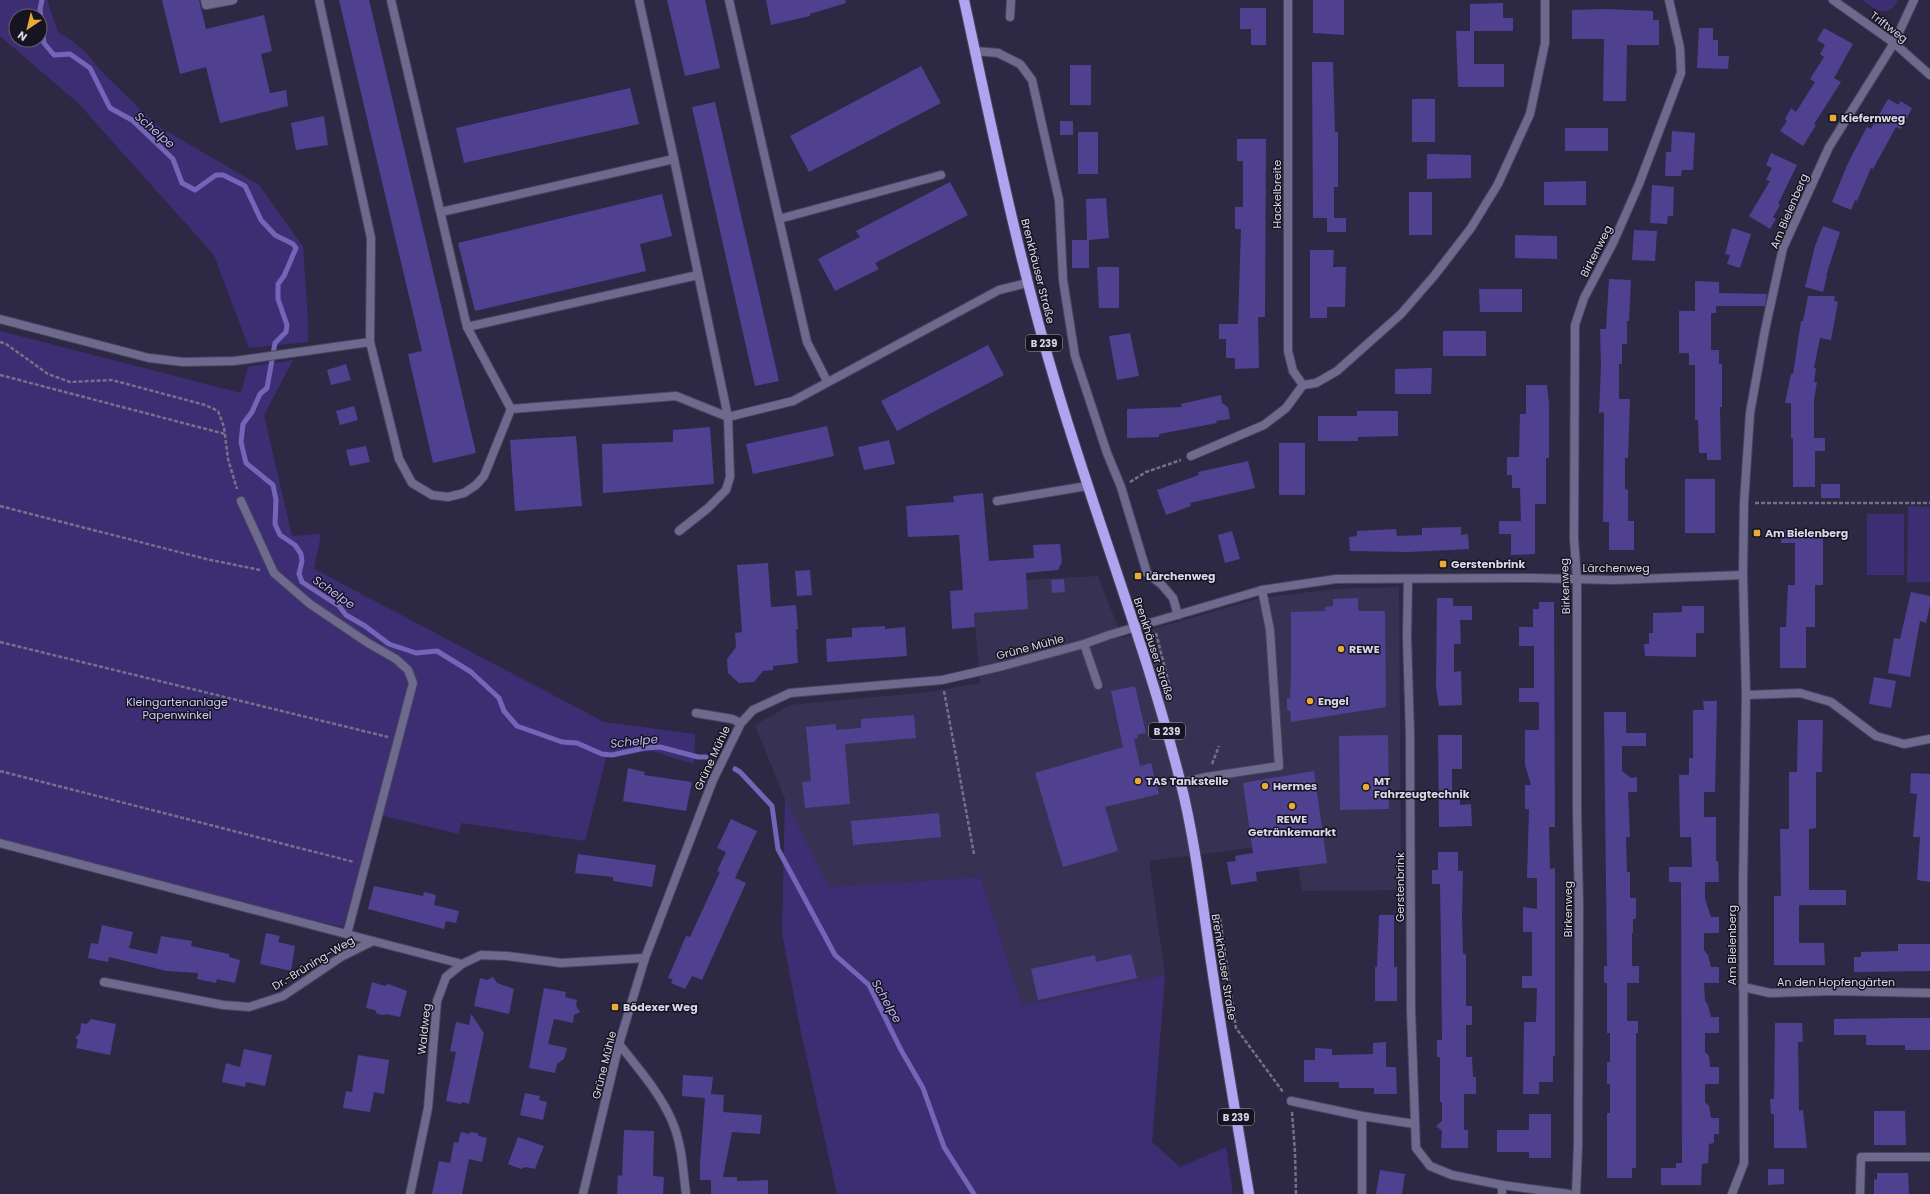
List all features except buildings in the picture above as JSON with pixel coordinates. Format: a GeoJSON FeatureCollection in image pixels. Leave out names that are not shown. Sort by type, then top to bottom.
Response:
{"type":"FeatureCollection","features":[{"type":"Feature","properties":{"kind":"main road","name":"Brenkhäuser Straße"},"geometry":{"type":"LineString","coordinates":[[964,0],[1027,283],[1055,384],[1087,486],[1157,696],[1180,783],[1197,867],[1223,1040],[1249,1194]]}},
{"type":"Feature","properties":{"kind":"street"},"geometry":{"type":"LineString","coordinates":[[205,0],[206,6],[232,0]]}},
{"type":"Feature","properties":{"kind":"street"},"geometry":{"type":"LineString","coordinates":[[319,0],[371,238],[370,342],[399,460],[412,483],[432,495],[448,497],[464,492],[476,485],[484,476],[511,409]]}},
{"type":"Feature","properties":{"kind":"street"},"geometry":{"type":"LineString","coordinates":[[391,0],[467,327],[511,409]]}},
{"type":"Feature","properties":{"kind":"street"},"geometry":{"type":"LineString","coordinates":[[639,0],[728,417],[730,477],[726,490],[708,508],[679,531]]}},
{"type":"Feature","properties":{"kind":"street"},"geometry":{"type":"LineString","coordinates":[[729,0],[807,342],[827,381]]}},
{"type":"Feature","properties":{"kind":"street"},"geometry":{"type":"LineString","coordinates":[[1010,17],[1011,0]]}},
{"type":"Feature","properties":{"kind":"street","name":"Hackelbreite"},"geometry":{"type":"LineString","coordinates":[[1288,0],[1288,351],[1293,372],[1303,385]]}},
{"type":"Feature","properties":{"kind":"street"},"geometry":{"type":"LineString","coordinates":[[1191,456],[1264,425],[1286,408],[1303,385],[1316,383],[1337,371],[1400,314],[1434,276],[1471,228],[1498,184],[1530,114],[1545,43],[1545,0]]}},
{"type":"Feature","properties":{"kind":"street","name":"Birkenweg"},"geometry":{"type":"LineString","coordinates":[[1576,1194],[1578,1146],[1579,907],[1577,811],[1577,579],[1574,532],[1575,325],[1584,298],[1613,243],[1639,184],[1681,73],[1680,48],[1669,0]]}},
{"type":"Feature","properties":{"kind":"street","name":"Triftweg"},"geometry":{"type":"LineString","coordinates":[[1833,0],[1894,43],[1930,76]]}},
{"type":"Feature","properties":{"kind":"street","name":"Am Bielenberg"},"geometry":{"type":"LineString","coordinates":[[1732,1194],[1744,1163],[1743,988],[1746,695],[1743,575],[1744,503],[1750,413],[1772,295],[1783,248],[1829,147],[1894,43],[1914,0]]}},
{"type":"Feature","properties":{"kind":"street","name":"Brenkhäuser Straße"},"geometry":{"type":"LineString","coordinates":[[975,51],[998,53],[1020,64],[1032,80],[1059,200],[1063,280],[1075,356],[1107,453],[1121,487],[1147,573],[1162,585],[1173,598],[1178,615]]}},
{"type":"Feature","properties":{"kind":"street"},"geometry":{"type":"LineString","coordinates":[[441,212],[674,159]]}},
{"type":"Feature","properties":{"kind":"street"},"geometry":{"type":"LineString","coordinates":[[778,219],[941,175]]}},
{"type":"Feature","properties":{"kind":"street"},"geometry":{"type":"LineString","coordinates":[[467,327],[698,275]]}},
{"type":"Feature","properties":{"kind":"street"},"geometry":{"type":"LineString","coordinates":[[511,409],[676,396],[728,417],[793,401],[827,381],[999,290],[1027,283]]}},
{"type":"Feature","properties":{"kind":"street"},"geometry":{"type":"LineString","coordinates":[[0,319],[149,358],[183,362],[234,361],[370,342]]}},
{"type":"Feature","properties":{"kind":"street"},"geometry":{"type":"LineString","coordinates":[[997,501],[1087,486]]}},
{"type":"Feature","properties":{"kind":"street"},"geometry":{"type":"LineString","coordinates":[[241,501],[274,573],[310,604],[368,643],[396,659],[408,670],[413,683],[347,934]]}},
{"type":"Feature","properties":{"kind":"street","name":"Lärchenweg"},"geometry":{"type":"LineString","coordinates":[[1135,629],[1262,590],[1336,580],[1615,580],[1743,575]]}},
{"type":"Feature","properties":{"kind":"street","name":"Gerstenbrink"},"geometry":{"type":"LineString","coordinates":[[1408,579],[1407,636],[1410,734],[1412,1011],[1416,1148],[1430,1166],[1452,1175],[1502,1185],[1569,1194]]}},
{"type":"Feature","properties":{"kind":"street"},"geometry":{"type":"LineString","coordinates":[[1180,783],[1206,777],[1279,766],[1270,630],[1262,590]]}},
{"type":"Feature","properties":{"kind":"street","name":"Grüne Mühle"},"geometry":{"type":"LineString","coordinates":[[583,1194],[620,1044],[645,958],[713,780],[741,723],[753,710],[790,693],[942,680],[1003,666],[1084,644],[1109,635],[1135,629]]}},
{"type":"Feature","properties":{"kind":"street"},"geometry":{"type":"LineString","coordinates":[[1084,644],[1098,685]]}},
{"type":"Feature","properties":{"kind":"street"},"geometry":{"type":"LineString","coordinates":[[1746,695],[1800,693],[1831,702],[1876,736],[1904,744],[1930,740]]}},
{"type":"Feature","properties":{"kind":"street"},"geometry":{"type":"LineString","coordinates":[[696,713],[732,719],[741,723]]}},
{"type":"Feature","properties":{"kind":"street"},"geometry":{"type":"LineString","coordinates":[[0,843],[462,964]]}},
{"type":"Feature","properties":{"kind":"street","name":"Dr.-Brüning-Weg"},"geometry":{"type":"LineString","coordinates":[[104,982],[223,1005],[249,1007],[283,996],[341,957],[373,941]]}},
{"type":"Feature","properties":{"kind":"street","name":"Waldweg"},"geometry":{"type":"LineString","coordinates":[[410,1194],[421,1148],[428,1108],[437,1001],[446,977],[462,964],[481,955],[507,956],[561,963],[645,958]]}},
{"type":"Feature","properties":{"kind":"street","name":"An den Hopfengärten"},"geometry":{"type":"LineString","coordinates":[[1743,988],[1770,993],[1832,991],[1930,993]]}},
{"type":"Feature","properties":{"kind":"street"},"geometry":{"type":"LineString","coordinates":[[620,1044],[649,1082],[672,1121],[681,1150],[686,1194]]}},
{"type":"Feature","properties":{"kind":"street"},"geometry":{"type":"LineString","coordinates":[[1290,1101],[1362,1116],[1415,1124]]}},
{"type":"Feature","properties":{"kind":"street"},"geometry":{"type":"LineString","coordinates":[[1362,1116],[1362,1194]]}},
{"type":"Feature","properties":{"kind":"street"},"geometry":{"type":"LineString","coordinates":[[1860,1194],[1861,1157],[1930,1157]]}},
{"type":"Feature","properties":{"kind":"street"},"geometry":{"type":"LineString","coordinates":[[1502,1185],[1502,1194]]}},
{"type":"Feature","properties":{"kind":"path"},"geometry":{"type":"LineString","coordinates":[[0,342],[6,344],[48,374],[70,382],[112,380],[204,405],[218,411],[225,434],[228,459],[241,501]]}},
{"type":"Feature","properties":{"kind":"path"},"geometry":{"type":"LineString","coordinates":[[0,375],[225,434]]}},
{"type":"Feature","properties":{"kind":"path"},"geometry":{"type":"LineString","coordinates":[[1121,487],[1146,472],[1191,456]]}},
{"type":"Feature","properties":{"kind":"path"},"geometry":{"type":"LineString","coordinates":[[1744,503],[1930,503]]}},
{"type":"Feature","properties":{"kind":"path"},"geometry":{"type":"LineString","coordinates":[[0,506],[206,558],[274,573]]}},
{"type":"Feature","properties":{"kind":"path"},"geometry":{"type":"LineString","coordinates":[[0,642],[398,740]]}},
{"type":"Feature","properties":{"kind":"path"},"geometry":{"type":"LineString","coordinates":[[942,680],[974,854]]}},
{"type":"Feature","properties":{"kind":"path"},"geometry":{"type":"LineString","coordinates":[[1206,777],[1219,746]]}},
{"type":"Feature","properties":{"kind":"path"},"geometry":{"type":"LineString","coordinates":[[0,771],[365,865]]}},
{"type":"Feature","properties":{"kind":"path"},"geometry":{"type":"LineString","coordinates":[[1290,1101],[1295,1152],[1296,1194]]}},
{"type":"Feature","properties":{"kind":"shaded area"},"geometry":{"type":"Polygon","coordinates":[[[1098,576],[1122,638],[1260,598],[1336,589],[1399,587],[1401,890],[1302,891],[1294,842],[1149,861],[1165,975],[1022,1006],[981,877],[829,887],[785,799],[755,725],[790,705],[929,692],[980,683],[972,583],[1098,576]]]}},
{"type":"Feature","properties":{"kind":"green space"},"geometry":{"type":"Polygon","coordinates":[[[0,0],[47,0],[58,32],[85,52],[102,72],[156,125],[259,185],[303,247],[308,342],[249,348],[214,255],[78,103],[14,48],[48,48],[48,8],[8,8],[8,43],[0,36],[0,0]]]}},
{"type":"Feature","properties":{"kind":"green space"},"geometry":{"type":"Polygon","coordinates":[[[1862,0],[1898,0],[1890,10],[1881,11],[1862,0]]]}},
{"type":"Feature","properties":{"kind":"green space","name":"Kleingartenanlage Papenwinkel"},"geometry":{"type":"Polygon","coordinates":[[[0,331],[241,393],[248,367],[293,360],[264,415],[292,536],[321,534],[314,569],[604,722],[695,734],[694,764],[652,751],[606,758],[585,841],[461,823],[459,834],[376,814],[343,927],[99,872],[0,845],[0,331]]]}},
{"type":"Feature","properties":{"kind":"green space"},"geometry":{"type":"Polygon","coordinates":[[[1908,506],[1930,507],[1930,582],[1907,582],[1908,506]]]}},
{"type":"Feature","properties":{"kind":"green space"},"geometry":{"type":"Polygon","coordinates":[[[1867,514],[1904,514],[1904,575],[1867,575],[1867,514]]]}},
{"type":"Feature","properties":{"kind":"green space"},"geometry":{"type":"Polygon","coordinates":[[[785,799],[829,887],[981,877],[1022,1006],[1165,975],[1152,1142],[1180,1167],[1226,1147],[1233,1194],[837,1194],[799,1023],[782,933],[785,799]]]}},
{"type":"Feature","properties":{"kind":"waterway","name":"Schelpe"},"geometry":{"type":"LineString","coordinates":[[42,0],[40,9],[44,43],[54,55],[70,54],[90,68],[110,108],[132,120],[173,159],[182,183],[195,190],[216,175],[223,175],[245,186],[261,220],[275,235],[293,244],[296,248],[284,276],[278,284],[278,299],[287,325],[286,332],[275,343],[267,388],[260,394],[252,412],[243,424],[241,442],[246,463],[273,485],[276,500],[275,524],[280,535],[295,545],[301,554],[302,561],[299,574],[302,582],[339,606],[346,615],[365,626],[389,644],[416,653],[437,651],[471,672],[499,698],[504,711],[517,726],[562,742],[577,743],[602,754],[612,755],[644,748],[660,747],[698,757],[706,757]]}},
{"type":"Feature","properties":{"kind":"waterway","name":"Schelpe"},"geometry":{"type":"LineString","coordinates":[[735,769],[740,772],[772,806],[778,849],[835,955],[869,985],[901,1050],[923,1088],[944,1147],[974,1194]]}},
{"type":"Feature","properties":{"kind":"place","name":"Kiefernweg"},"geometry":{"type":"Point","coordinates":[1833,118]}},
{"type":"Feature","properties":{"kind":"place","name":"Am Bielenberg"},"geometry":{"type":"Point","coordinates":[1757,533]}},
{"type":"Feature","properties":{"kind":"place","name":"Gerstenbrink"},"geometry":{"type":"Point","coordinates":[1443,564]}},
{"type":"Feature","properties":{"kind":"place","name":"Lärchenweg"},"geometry":{"type":"Point","coordinates":[1138,576]}},
{"type":"Feature","properties":{"kind":"place","name":"REWE"},"geometry":{"type":"Point","coordinates":[1341,649]}},
{"type":"Feature","properties":{"kind":"place","name":"Engel"},"geometry":{"type":"Point","coordinates":[1310,701]}},
{"type":"Feature","properties":{"kind":"place","name":"TAS Tankstelle"},"geometry":{"type":"Point","coordinates":[1138,781]}},
{"type":"Feature","properties":{"kind":"place","name":"Hermes"},"geometry":{"type":"Point","coordinates":[1265,786]}},
{"type":"Feature","properties":{"kind":"place","name":"MT Fahrzeugtechnik"},"geometry":{"type":"Point","coordinates":[1366,787]}},
{"type":"Feature","properties":{"kind":"place","name":"REWE Getränkemarkt"},"geometry":{"type":"Point","coordinates":[1292,806]}},
{"type":"Feature","properties":{"kind":"place","name":"Bödexer Weg"},"geometry":{"type":"Point","coordinates":[615,1007]}}]}
